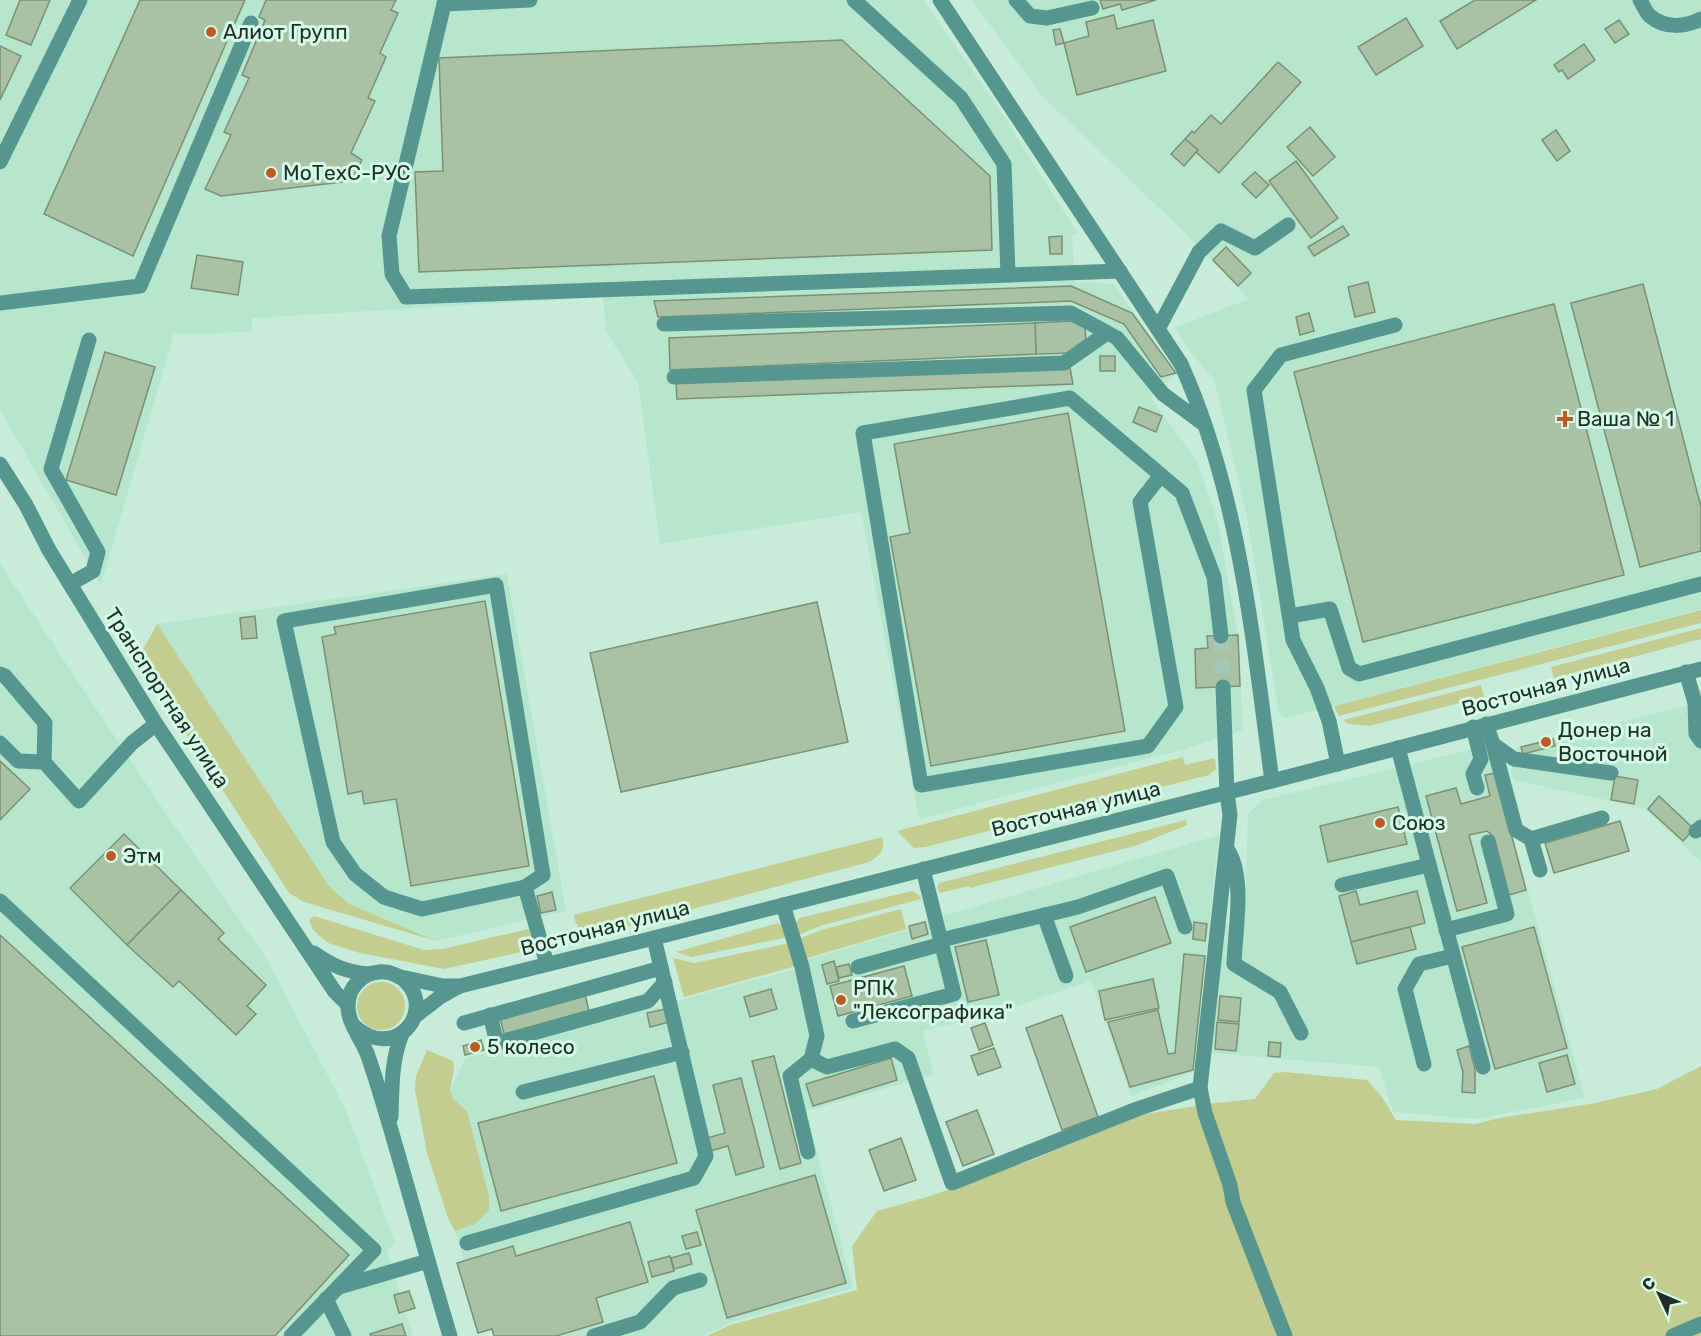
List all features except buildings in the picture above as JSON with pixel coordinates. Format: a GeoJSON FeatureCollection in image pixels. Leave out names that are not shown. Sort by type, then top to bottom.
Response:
{"type":"FeatureCollection","features":[{"type":"Feature","properties":{"kind":"street"},"geometry":{"type":"LineString","coordinates":[[0,162],[80,0]]}},
{"type":"Feature","properties":{"kind":"street"},"geometry":{"type":"LineString","coordinates":[[530,0],[446,2],[389,237],[392,274],[406,297],[1120,271]]}},
{"type":"Feature","properties":{"kind":"street"},"geometry":{"type":"LineString","coordinates":[[854,0],[961,98],[1004,164],[1008,275]]}},
{"type":"Feature","properties":{"kind":"street"},"geometry":{"type":"LineString","coordinates":[[940,0],[1158,328],[1181,364],[1194,393],[1225,487],[1253,637],[1272,782]]}},
{"type":"Feature","properties":{"kind":"street"},"geometry":{"type":"LineString","coordinates":[[1017,0],[1030,16],[1047,18],[1092,8]]}},
{"type":"Feature","properties":{"kind":"street"},"geometry":{"type":"LineString","coordinates":[[1640,0],[1650,16],[1668,26],[1691,24],[1701,20]]}},
{"type":"Feature","properties":{"kind":"street"},"geometry":{"type":"LineString","coordinates":[[0,303],[140,286],[251,23]]}},
{"type":"Feature","properties":{"kind":"street"},"geometry":{"type":"LineString","coordinates":[[1158,328],[1199,252],[1221,231],[1255,248],[1288,225]]}},
{"type":"Feature","properties":{"kind":"street"},"geometry":{"type":"LineString","coordinates":[[664,324],[1071,313],[1117,338],[1163,394],[1205,425]]}},
{"type":"Feature","properties":{"kind":"street"},"geometry":{"type":"LineString","coordinates":[[1338,764],[1329,721],[1317,688],[1293,640],[1254,390],[1281,355],[1395,325]]}},
{"type":"Feature","properties":{"kind":"street"},"geometry":{"type":"LineString","coordinates":[[674,376],[1064,363],[1107,333]]}},
{"type":"Feature","properties":{"kind":"street"},"geometry":{"type":"LineString","coordinates":[[70,584],[93,571],[98,552],[51,469],[89,340]]}},
{"type":"Feature","properties":{"kind":"street"},"geometry":{"type":"LineString","coordinates":[[1161,475],[1140,502],[1176,707],[1148,746],[921,785],[862,433],[1070,398],[1161,475],[1182,493],[1214,577],[1221,636]]}},
{"type":"Feature","properties":{"kind":"street","name":"Транспортная улица"},"geometry":{"type":"LineString","coordinates":[[0,464],[27,505],[49,550],[156,724],[335,992],[348,1005]]}},
{"type":"Feature","properties":{"kind":"street"},"geometry":{"type":"LineString","coordinates":[[1290,616],[1330,609],[1349,668],[1359,674],[1701,584]]}},
{"type":"Feature","properties":{"kind":"street"},"geometry":{"type":"LineString","coordinates":[[496,585],[543,875],[525,887],[422,909],[384,897],[356,874],[333,842],[284,621],[496,585]]}},
{"type":"Feature","properties":{"kind":"street"},"geometry":{"type":"LineString","coordinates":[[1694,670],[1696,734],[1701,741]]}},
{"type":"Feature","properties":{"kind":"street","name":"Восточная улица"},"geometry":{"type":"LineString","coordinates":[[414,1017],[440,996],[460,986],[1272,782],[1694,670]]}},
{"type":"Feature","properties":{"kind":"street"},"geometry":{"type":"LineString","coordinates":[[0,674],[5,676],[45,723],[44,762],[79,801],[132,743],[156,724]]}},
{"type":"Feature","properties":{"kind":"street"},"geometry":{"type":"LineString","coordinates":[[1223,687],[1230,815],[1200,1088],[1205,1113],[1230,1185],[1233,1202],[1285,1336]]}},
{"type":"Feature","properties":{"kind":"street"},"geometry":{"type":"LineString","coordinates":[[1480,726],[1493,744],[1514,759],[1611,773]]}},
{"type":"Feature","properties":{"kind":"street"},"geometry":{"type":"LineString","coordinates":[[1477,788],[1473,774],[1481,759],[1480,726]]}},
{"type":"Feature","properties":{"kind":"street"},"geometry":{"type":"LineString","coordinates":[[0,743],[18,761],[44,762]]}},
{"type":"Feature","properties":{"kind":"street"},"geometry":{"type":"LineString","coordinates":[[1493,744],[1516,830],[1531,839],[1540,870]]}},
{"type":"Feature","properties":{"kind":"street"},"geometry":{"type":"LineString","coordinates":[[1398,748],[1483,1068]]}},
{"type":"Feature","properties":{"kind":"street"},"geometry":{"type":"LineString","coordinates":[[1531,839],[1602,818]]}},
{"type":"Feature","properties":{"kind":"street"},"geometry":{"type":"LineString","coordinates":[[1446,930],[1507,914],[1488,842]]}},
{"type":"Feature","properties":{"kind":"street"},"geometry":{"type":"LineString","coordinates":[[1227,849],[1235,863],[1237,888],[1234,963],[1280,992],[1301,1033]]}},
{"type":"Feature","properties":{"kind":"street"},"geometry":{"type":"LineString","coordinates":[[1342,885],[1429,865]]}},
{"type":"Feature","properties":{"kind":"street"},"geometry":{"type":"LineString","coordinates":[[853,1021],[954,994],[923,870]]}},
{"type":"Feature","properties":{"kind":"street"},"geometry":{"type":"LineString","coordinates":[[858,967],[941,942],[1078,908],[1167,876],[1185,927]]}},
{"type":"Feature","properties":{"kind":"street"},"geometry":{"type":"LineString","coordinates":[[525,887],[547,964]]}},
{"type":"Feature","properties":{"kind":"street"},"geometry":{"type":"LineString","coordinates":[[0,901],[374,1250],[291,1336]]}},
{"type":"Feature","properties":{"kind":"street"},"geometry":{"type":"LineString","coordinates":[[783,905],[802,967],[817,1036],[811,1059],[790,1076],[808,1152]]}},
{"type":"Feature","properties":{"kind":"street"},"geometry":{"type":"LineString","coordinates":[[1044,915],[1066,976]]}},
{"type":"Feature","properties":{"kind":"street"},"geometry":{"type":"LineString","coordinates":[[468,1243],[694,1178],[706,1156],[654,939]]}},
{"type":"Feature","properties":{"kind":"street"},"geometry":{"type":"LineString","coordinates":[[307,948],[330,965],[348,972],[391,973],[401,977],[410,985],[415,995],[414,1017],[402,1034],[395,1050],[392,1073],[391,1129]]}},
{"type":"Feature","properties":{"kind":"street"},"geometry":{"type":"LineString","coordinates":[[1424,1064],[1405,988],[1419,964],[1453,956]]}},
{"type":"Feature","properties":{"kind":"street"},"geometry":{"type":"LineString","coordinates":[[369,974],[358,981],[351,992],[348,1005],[349,1016],[366,1052],[391,1129],[450,1336]]}},
{"type":"Feature","properties":{"kind":"street"},"geometry":{"type":"LineString","coordinates":[[490,1015],[497,1042],[648,1001],[663,975]]}},
{"type":"Feature","properties":{"kind":"street"},"geometry":{"type":"LineString","coordinates":[[464,1023],[663,975]]}},
{"type":"Feature","properties":{"kind":"street","name":"Восточная улица"},"geometry":{"type":"LineString","coordinates":[[401,977],[443,986],[460,986]]}},
{"type":"Feature","properties":{"kind":"street"},"geometry":{"type":"LineString","coordinates":[[354,1026],[364,1035],[376,1040],[390,1039],[402,1034]]}},
{"type":"Feature","properties":{"kind":"street"},"geometry":{"type":"LineString","coordinates":[[811,1059],[827,1067],[895,1049],[908,1058],[952,1183],[1137,1109],[1200,1088]]}},
{"type":"Feature","properties":{"kind":"street"},"geometry":{"type":"LineString","coordinates":[[523,1092],[682,1052]]}},
{"type":"Feature","properties":{"kind":"street"},"geometry":{"type":"LineString","coordinates":[[338,1287],[428,1261]]}},
{"type":"Feature","properties":{"kind":"street"},"geometry":{"type":"LineString","coordinates":[[594,1336],[640,1322],[673,1288],[700,1280]]}},
{"type":"Feature","properties":{"kind":"street"},"geometry":{"type":"LineString","coordinates":[[326,1299],[344,1336]]}},
{"type":"Feature","properties":{"kind":"street"},"geometry":{"type":"LineString","coordinates":[[1673,1336],[1701,1324]]}},
{"type":"Feature","properties":{"kind":"shaded area"},"geometry":{"type":"Polygon","coordinates":[[[0,0],[923,0],[998,107],[1078,234],[1072,235],[1075,282],[1114,284],[1176,373],[1151,398],[1197,461],[1218,523],[1238,635],[1243,730],[1181,750],[919,819],[861,512],[660,544],[638,382],[606,332],[603,297],[252,318],[253,332],[174,334],[101,585],[0,410],[0,0]]]}},
{"type":"Feature","properties":{"kind":"shaded area"},"geometry":{"type":"Polygon","coordinates":[[[972,0],[1701,0],[1701,609],[1287,718],[1279,715],[1247,517],[1214,380],[1187,348],[1176,327],[1249,299],[1181,229],[1041,95],[972,0]]]}},
{"type":"Feature","properties":{"kind":"shaded area"},"geometry":{"type":"Polygon","coordinates":[[[0,564],[169,818],[266,958],[346,1110],[395,1243],[387,1252],[413,1336],[0,1336],[0,564]]]}},
{"type":"Feature","properties":{"kind":"shaded area"},"geometry":{"type":"Polygon","coordinates":[[[507,574],[566,911],[436,941],[349,904],[329,886],[157,624],[507,574]]]}},
{"type":"Feature","properties":{"kind":"shaded area"},"geometry":{"type":"Polygon","coordinates":[[[1701,610],[1701,623],[1339,716],[1334,706],[1701,610]]]}},
{"type":"Feature","properties":{"kind":"shaded area"},"geometry":{"type":"Polygon","coordinates":[[[157,624],[329,886],[349,904],[436,941],[304,902],[289,893],[138,659],[157,624]]]}},
{"type":"Feature","properties":{"kind":"shaded area"},"geometry":{"type":"Polygon","coordinates":[[[1701,628],[1701,639],[1554,678],[1551,667],[1701,628]]]}},
{"type":"Feature","properties":{"kind":"shaded area"},"geometry":{"type":"Polygon","coordinates":[[[1481,685],[1484,697],[1369,726],[1349,724],[1343,720],[1481,685]]]}},
{"type":"Feature","properties":{"kind":"shaded area"},"geometry":{"type":"Polygon","coordinates":[[[1701,702],[1701,862],[1644,808],[1514,780],[1511,772],[1517,748],[1701,702]]]}},
{"type":"Feature","properties":{"kind":"shaded area"},"geometry":{"type":"Polygon","coordinates":[[[1486,746],[1489,749],[1585,1098],[1477,1119],[1393,1112],[1379,1067],[1211,1053],[1225,924],[1244,926],[1248,814],[1263,800],[1486,746]]]}},
{"type":"Feature","properties":{"kind":"shaded area"},"geometry":{"type":"Polygon","coordinates":[[[1183,757],[1185,765],[1215,758],[1216,769],[1209,775],[926,847],[914,848],[897,831],[1183,757]]]}},
{"type":"Feature","properties":{"kind":"shaded area"},"geometry":{"type":"Polygon","coordinates":[[[1186,820],[1187,825],[1138,845],[970,888],[969,886],[940,893],[937,888],[939,883],[1186,820]]]}},
{"type":"Feature","properties":{"kind":"shaded area"},"geometry":{"type":"Polygon","coordinates":[[[1219,835],[1194,1072],[1131,1096],[1091,981],[996,1013],[923,1031],[934,1075],[806,1111],[853,1288],[732,1322],[702,1336],[494,1336],[491,1329],[478,1333],[457,1263],[464,1260],[427,1134],[466,1058],[807,966],[806,960],[909,930],[909,926],[1219,835]]]}},
{"type":"Feature","properties":{"kind":"shaded area"},"geometry":{"type":"Polygon","coordinates":[[[882,837],[881,852],[869,862],[598,934],[589,933],[576,924],[574,915],[882,837]]]}},
{"type":"Feature","properties":{"kind":"shaded area"},"geometry":{"type":"Polygon","coordinates":[[[912,891],[921,899],[820,926],[798,935],[795,925],[799,918],[912,891]]]}},
{"type":"Feature","properties":{"kind":"shaded area"},"geometry":{"type":"Polygon","coordinates":[[[901,909],[906,929],[804,959],[799,939],[821,930],[901,909]]]}},
{"type":"Feature","properties":{"kind":"shaded area"},"geometry":{"type":"Polygon","coordinates":[[[314,916],[424,950],[442,949],[529,929],[532,944],[526,951],[444,969],[360,953],[328,943],[313,930],[309,920],[314,916]]]}},
{"type":"Feature","properties":{"kind":"shaded area"},"geometry":{"type":"Polygon","coordinates":[[[778,923],[786,928],[788,937],[692,957],[676,952],[778,923]]]}},
{"type":"Feature","properties":{"kind":"shaded area"},"geometry":{"type":"Polygon","coordinates":[[[790,943],[796,966],[684,997],[673,958],[694,963],[790,943]]]}},
{"type":"Feature","properties":{"kind":"shaded area"},"geometry":{"type":"Polygon","coordinates":[[[376,982],[386,982],[398,989],[405,1001],[405,1011],[398,1023],[386,1030],[376,1030],[361,1019],[357,1011],[357,1001],[368,986],[376,982]]]}},
{"type":"Feature","properties":{"kind":"shaded area"},"geometry":{"type":"Polygon","coordinates":[[[427,1050],[453,1061],[454,1071],[450,1089],[453,1099],[467,1111],[489,1196],[489,1210],[475,1224],[455,1231],[448,1218],[427,1153],[415,1090],[416,1076],[427,1050]]]}},
{"type":"Feature","properties":{"kind":"shaded area"},"geometry":{"type":"Polygon","coordinates":[[[1701,1066],[1701,1336],[707,1336],[730,1325],[857,1290],[852,1246],[877,1211],[930,1196],[1032,1160],[1139,1115],[1255,1099],[1274,1073],[1285,1072],[1367,1080],[1382,1097],[1396,1120],[1476,1124],[1499,1118],[1590,1104],[1657,1089],[1701,1066]]]}},
{"type":"Feature","properties":{"kind":"tunnel"},"geometry":{"type":"LineString","coordinates":[[1221,636],[1223,687]]}},
{"type":"Feature","properties":{"kind":"place","name":"Алиот Групп"},"geometry":{"type":"Point","coordinates":[211,32]}},
{"type":"Feature","properties":{"kind":"place","name":"МоТехС-РУС"},"geometry":{"type":"Point","coordinates":[271,173]}},
{"type":"Feature","properties":{"kind":"place","name":"Ваша № 1"},"geometry":{"type":"Point","coordinates":[1565,419]}},
{"type":"Feature","properties":{"kind":"place","name":"Донер на Восточной"},"geometry":{"type":"Point","coordinates":[1546,742]}},
{"type":"Feature","properties":{"kind":"place","name":"Союз"},"geometry":{"type":"Point","coordinates":[1380,823]}},
{"type":"Feature","properties":{"kind":"place","name":"Этм"},"geometry":{"type":"Point","coordinates":[111,856]}},
{"type":"Feature","properties":{"kind":"place","name":"РПК \"Лексографика\""},"geometry":{"type":"Point","coordinates":[841,1000]}},
{"type":"Feature","properties":{"kind":"place","name":"5 колесо"},"geometry":{"type":"Point","coordinates":[475,1047]}}]}
